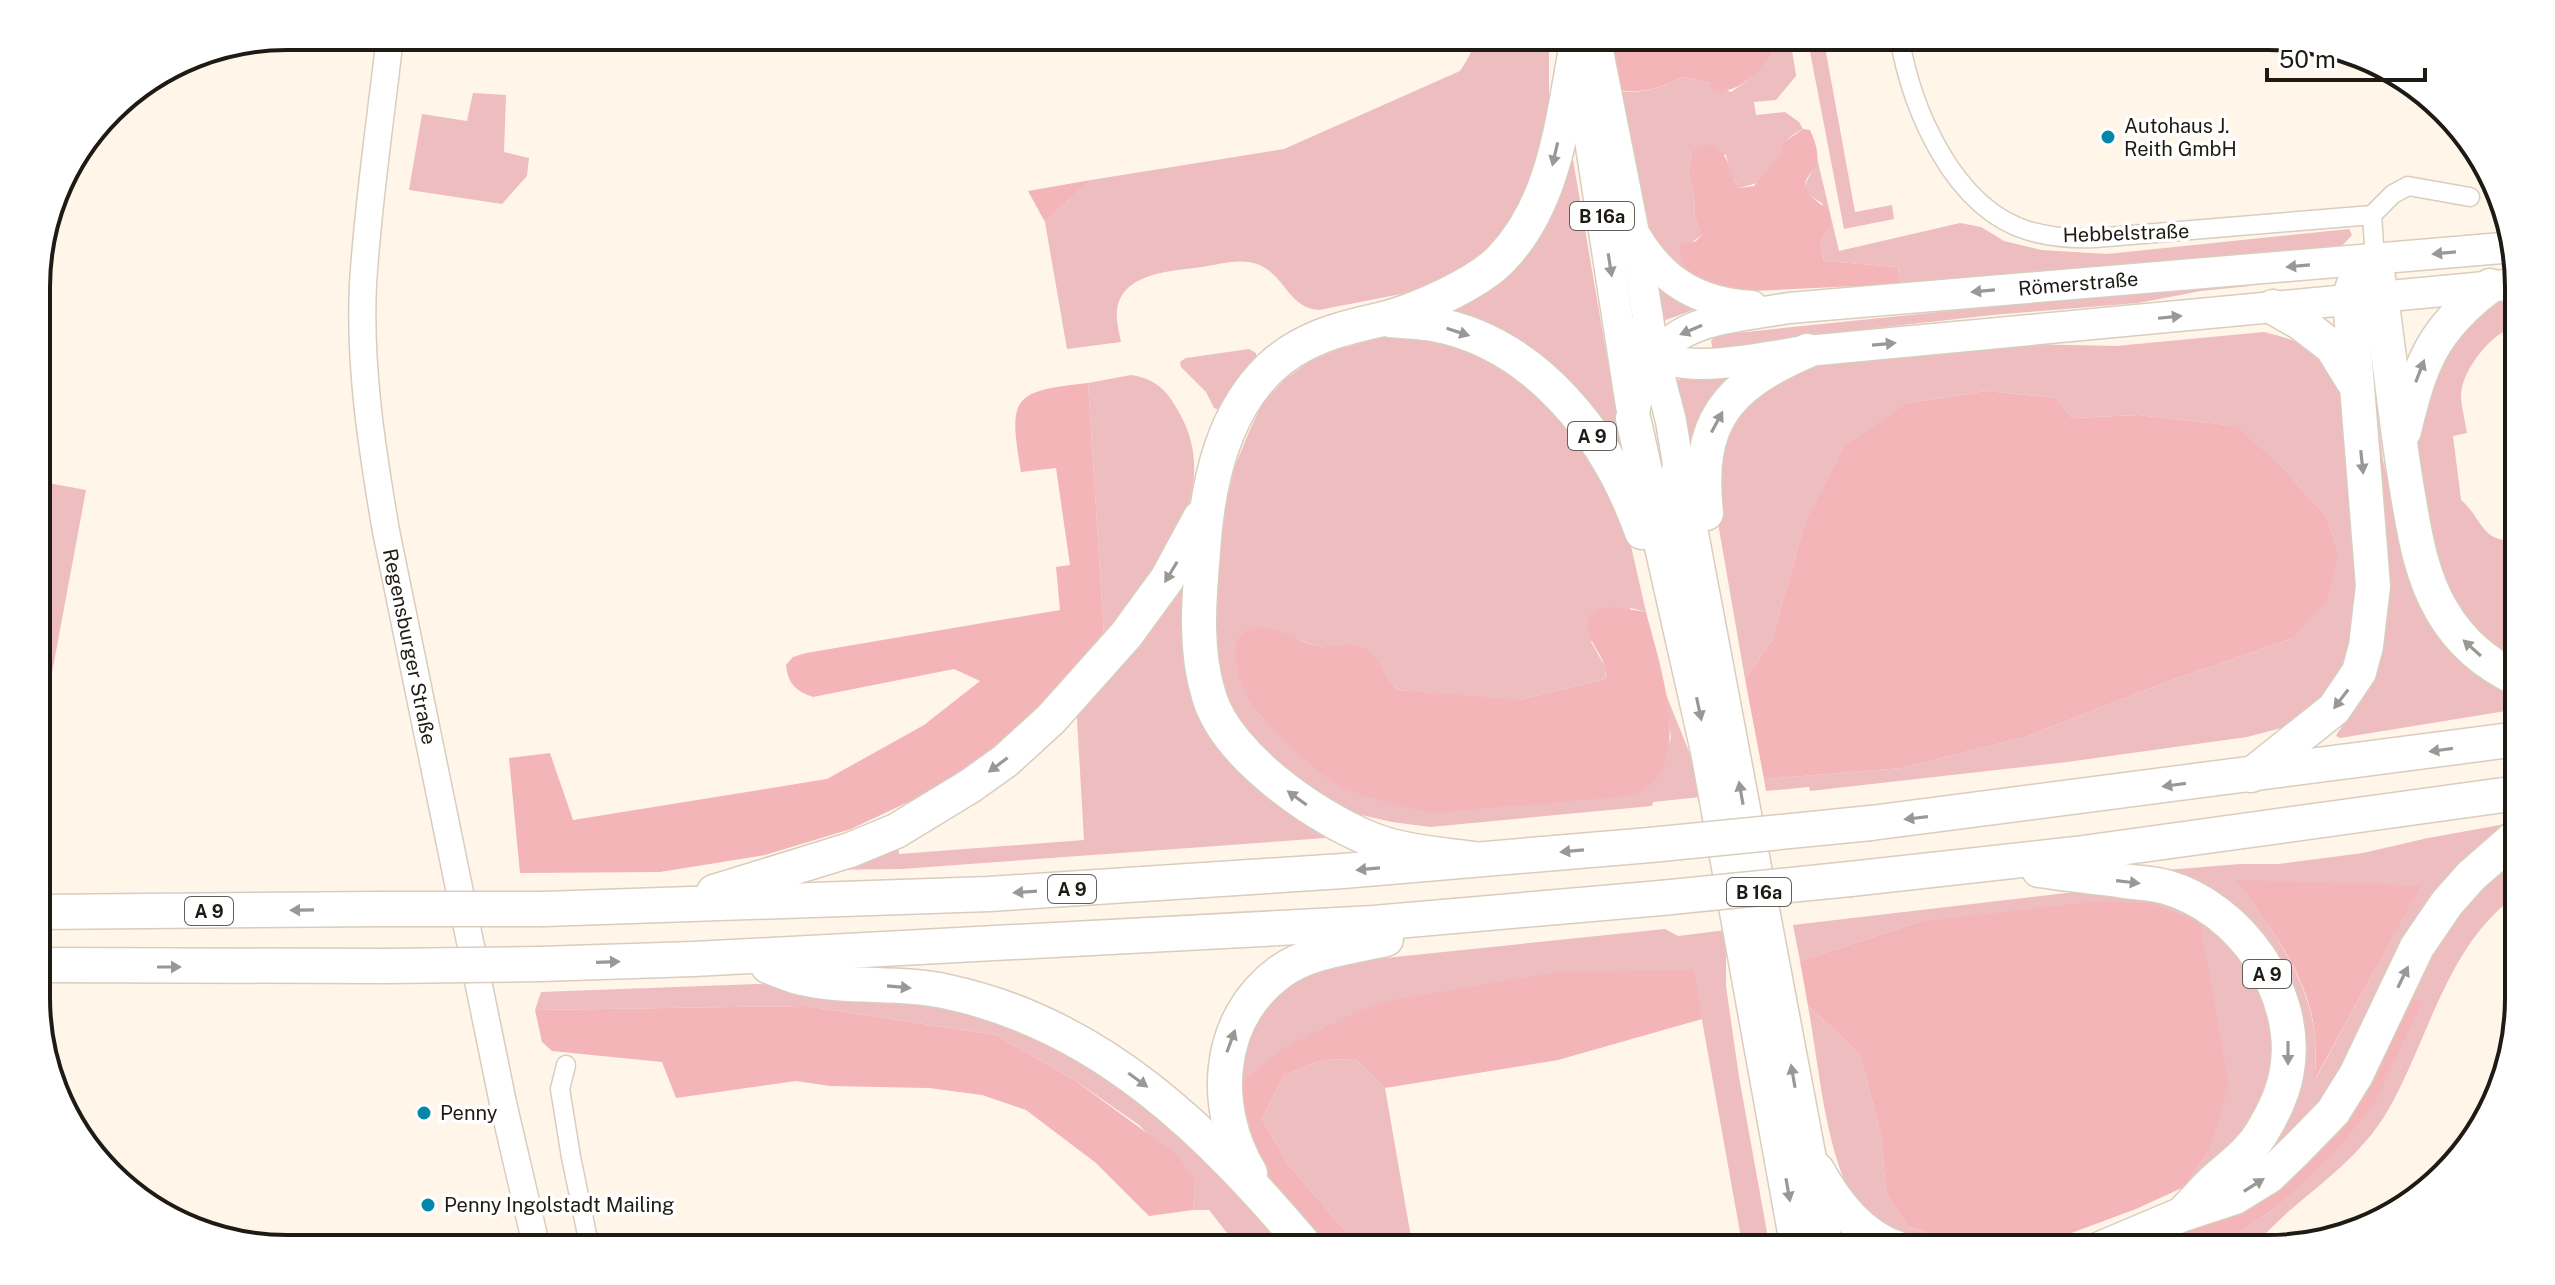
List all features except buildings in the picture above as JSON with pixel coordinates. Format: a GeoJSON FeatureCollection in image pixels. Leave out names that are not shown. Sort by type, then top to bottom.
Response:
{"type":"FeatureCollection","features":[{"type":"Feature","properties":{"kind":"highway","name":"A 9"},"geometry":{"type":"LineString","coordinates":[[1474,859],[1385,845],[1342,826],[1292,795],[1234,739],[1209,696],[1201,649],[1198,616],[1207,504],[1216,463],[1238,408],[1267,371],[1303,343],[1361,322],[1381,319],[1465,285],[1502,259],[1518,239],[1549,182],[1580,50]]}},
{"type":"Feature","properties":{"kind":"highway"},"geometry":{"type":"LineString","coordinates":[[2375,259],[2351,287],[2366,298],[2400,447],[2423,568],[2438,605],[2459,637],[2505,672]]}},
{"type":"Feature","properties":{"kind":"highway"},"geometry":{"type":"LineString","coordinates":[[2400,447],[2416,382],[2427,354],[2459,313],[2504,285]]}},
{"type":"Feature","properties":{"kind":"highway"},"geometry":{"type":"LineString","coordinates":[[2251,775],[2334,709],[2359,672],[2363,659],[2373,586],[2355,384],[2366,298]]}},
{"type":"Feature","properties":{"kind":"highway"},"geometry":{"type":"LineString","coordinates":[[2273,307],[2301,323],[2332,347],[2355,384]]}},
{"type":"Feature","properties":{"kind":"highway","name":"A 9"},"geometry":{"type":"LineString","coordinates":[[1381,319],[1433,324],[1484,341],[1532,368],[1556,390],[1613,467],[1639,525],[1689,666]]}},
{"type":"Feature","properties":{"kind":"highway"},"geometry":{"type":"LineString","coordinates":[[1710,632],[1703,469],[1708,437],[1721,412],[1746,384],[1775,364],[1807,351]]}},
{"type":"Feature","properties":{"kind":"highway","name":"B 16a"},"geometry":{"type":"LineString","coordinates":[[1633,418],[1716,797],[1795,1234]]}},
{"type":"Feature","properties":{"kind":"highway","name":"B 16a"},"geometry":{"type":"LineString","coordinates":[[1679,470],[1823,1234]]}},
{"type":"Feature","properties":{"kind":"highway","name":"A 9"},"geometry":{"type":"LineString","coordinates":[[669,906],[850,850],[896,831],[1005,761],[1051,719],[1126,635],[1167,579],[1207,504]]}},
{"type":"Feature","properties":{"kind":"highway","name":"A 9"},"geometry":{"type":"LineString","coordinates":[[50,912],[669,906],[989,894],[1343,871],[1871,823],[2505,741]]}},
{"type":"Feature","properties":{"kind":"highway","name":"A 9"},"geometry":{"type":"LineString","coordinates":[[1851,885],[2505,795]]}},
{"type":"Feature","properties":{"kind":"highway","name":"A 9"},"geometry":{"type":"LineString","coordinates":[[694,959],[768,966],[937,960],[1421,930],[2023,868],[2505,806]]}},
{"type":"Feature","properties":{"kind":"highway","name":"A 9"},"geometry":{"type":"LineString","coordinates":[[2135,1234],[2235,1197],[2269,1176],[2333,1112],[2356,1075],[2417,947],[2471,876],[2505,846]]}},
{"type":"Feature","properties":{"kind":"highway","name":"A 9"},"geometry":{"type":"LineString","coordinates":[[2023,868],[2165,886],[2188,895],[2237,927],[2256,951],[2280,998],[2289,1044],[2282,1092],[2262,1132],[2237,1163],[2216,1179],[2183,1214]]}},
{"type":"Feature","properties":{"kind":"highway","name":"A 9"},"geometry":{"type":"LineString","coordinates":[[50,965],[385,966],[694,959],[1374,923],[1662,903]]}},
{"type":"Feature","properties":{"kind":"highway","name":"A 9"},"geometry":{"type":"LineString","coordinates":[[1262,1194],[1241,1157],[1225,1107],[1224,1069],[1235,1029],[1256,996],[1281,971],[1318,955],[1421,930]]}},
{"type":"Feature","properties":{"kind":"highway","name":"A 9"},"geometry":{"type":"LineString","coordinates":[[768,966],[803,979],[946,991],[999,1006],[1076,1039],[1174,1107],[1262,1194],[1296,1234]]}},
{"type":"Feature","properties":{"kind":"highway"},"geometry":{"type":"LineString","coordinates":[[1807,1153],[1846,1214],[1873,1234]]}},
{"type":"Feature","properties":{"kind":"main road","name":"B 16a"},"geometry":{"type":"LineString","coordinates":[[1583,50],[1633,418]]}},
{"type":"Feature","properties":{"kind":"main road","name":"B 16a"},"geometry":{"type":"LineString","coordinates":[[1585,50],[1634,233],[1654,355],[1671,421],[1679,470]]}},
{"type":"Feature","properties":{"kind":"main road"},"geometry":{"type":"LineString","coordinates":[[1634,233],[1649,258],[1665,274],[1697,295],[1731,305],[1789,308]]}},
{"type":"Feature","properties":{"kind":"main road","name":"Römerstraße"},"geometry":{"type":"LineString","coordinates":[[1654,355],[1674,338],[1706,324],[1789,308],[2501,248]]}},
{"type":"Feature","properties":{"kind":"main road"},"geometry":{"type":"LineString","coordinates":[[1620,326],[1641,349],[1654,355],[1668,361],[1703,364],[1807,351],[2504,285]]}},
{"type":"Feature","properties":{"kind":"main road"},"geometry":{"type":"LineString","coordinates":[[1633,418],[1638,391],[1654,355]]}},
{"type":"Feature","properties":{"kind":"street","name":"Hebbelstraße"},"geometry":{"type":"LineString","coordinates":[[1901,50],[1916,104],[1947,163],[1985,206],[2027,230],[2074,239],[2372,215]]}},
{"type":"Feature","properties":{"kind":"street","name":"Regensburger Straße"},"geometry":{"type":"LineString","coordinates":[[388,51],[363,283],[364,375],[371,442],[386,531],[503,1103],[534,1235]]}},
{"type":"Feature","properties":{"kind":"street"},"geometry":{"type":"LineString","coordinates":[[2375,259],[2372,215],[2393,194],[2408,186],[2470,197]]}},
{"type":"Feature","properties":{"kind":"street"},"geometry":{"type":"LineString","coordinates":[[566,1065],[560,1089],[587,1235]]}},
{"type":"Feature","properties":{"kind":"shaded area"},"geometry":{"type":"Polygon","coordinates":[[[1549,50],[1549,123],[1543,163],[1493,251],[1432,288],[1319,310],[1300,303],[1274,275],[1250,262],[1163,272],[1138,281],[1120,299],[1117,315],[1121,342],[1067,349],[1045,222],[1091,180],[1284,149],[1460,71],[1471,51],[1549,50]]]}},
{"type":"Feature","properties":{"kind":"shaded area"},"geometry":{"type":"Polygon","coordinates":[[[1613,50],[1771,50],[1772,53],[1748,80],[1724,91],[1715,92],[1710,83],[1682,77],[1652,89],[1620,90],[1613,50]]]}},
{"type":"Feature","properties":{"kind":"shaded area"},"geometry":{"type":"Polygon","coordinates":[[[1771,50],[1792,50],[1796,76],[1776,100],[1754,102],[1756,115],[1785,112],[1803,129],[1785,143],[1781,155],[1757,183],[1739,188],[1726,155],[1692,151],[1688,176],[1701,236],[1689,244],[1688,276],[1669,261],[1645,225],[1620,91],[1652,89],[1682,77],[1710,83],[1731,92],[1748,80],[1771,50]]]}},
{"type":"Feature","properties":{"kind":"shaded area"},"geometry":{"type":"Polygon","coordinates":[[[1810,50],[1826,50],[1855,212],[1892,205],[1894,219],[1844,229],[1810,50]]]}},
{"type":"Feature","properties":{"kind":"shaded area"},"geometry":{"type":"Polygon","coordinates":[[[473,93],[506,95],[504,152],[529,158],[527,176],[502,204],[409,190],[422,114],[467,121],[473,93]]]}},
{"type":"Feature","properties":{"kind":"shaded area"},"geometry":{"type":"Polygon","coordinates":[[[1803,129],[1810,130],[1817,154],[1817,162],[1807,179],[1807,190],[1830,213],[1829,228],[1821,241],[1824,261],[1898,267],[1900,284],[1731,292],[1688,276],[1679,246],[1696,241],[1701,236],[1688,176],[1692,151],[1710,144],[1717,147],[1739,188],[1754,186],[1780,155],[1783,143],[1803,129]]]}},
{"type":"Feature","properties":{"kind":"shaded area"},"geometry":{"type":"Polygon","coordinates":[[[1572,154],[1624,456],[1438,307],[1572,154]]]}},
{"type":"Feature","properties":{"kind":"shaded area"},"geometry":{"type":"Polygon","coordinates":[[[1817,158],[1839,251],[1960,223],[1981,227],[2004,241],[2041,250],[2107,254],[2349,229],[2352,235],[2340,248],[1900,284],[1898,267],[1824,261],[1821,241],[1829,228],[1822,203],[1806,187],[1817,158]]]}},
{"type":"Feature","properties":{"kind":"shaded area"},"geometry":{"type":"Polygon","coordinates":[[[1091,180],[1045,222],[1028,191],[1091,180]]]}},
{"type":"Feature","properties":{"kind":"shaded area"},"geometry":{"type":"Polygon","coordinates":[[[2250,280],[2250,286],[2201,291],[2138,303],[1795,337],[1717,351],[1713,350],[1711,341],[1716,335],[2250,280]]]}},
{"type":"Feature","properties":{"kind":"shaded area"},"geometry":{"type":"Polygon","coordinates":[[[1658,282],[1699,308],[1663,321],[1658,282]]]}},
{"type":"Feature","properties":{"kind":"shaded area"},"geometry":{"type":"Polygon","coordinates":[[[2505,299],[2505,331],[2489,343],[2467,373],[2461,394],[2467,433],[2453,436],[2461,500],[2489,534],[2505,540],[2505,658],[2473,637],[2441,586],[2416,446],[2431,373],[2475,312],[2505,299]]]}},
{"type":"Feature","properties":{"kind":"shaded area"},"geometry":{"type":"Polygon","coordinates":[[[2264,332],[2308,348],[2339,381],[2358,577],[2352,638],[2338,686],[2299,718],[2281,728],[2247,737],[2067,762],[1810,791],[1809,787],[1766,791],[1764,779],[1902,768],[2025,737],[2169,681],[2291,639],[2338,551],[2326,516],[2286,471],[2235,426],[2138,415],[2072,418],[2056,398],[1986,391],[1908,403],[1804,526],[1771,642],[1745,679],[1714,500],[1718,457],[1744,405],[1810,366],[2021,344],[2116,346],[2264,332]]]}},
{"type":"Feature","properties":{"kind":"shaded area"},"geometry":{"type":"Polygon","coordinates":[[[1391,335],[1419,335],[1506,363],[1573,428],[1631,546],[1646,612],[1631,608],[1591,642],[1606,668],[1605,679],[1518,700],[1401,690],[1387,679],[1326,647],[1267,628],[1260,715],[1339,785],[1659,772],[1671,738],[1665,692],[1690,754],[1700,797],[1653,802],[1652,806],[1430,827],[1392,822],[1353,813],[1286,774],[1234,718],[1215,661],[1216,546],[1235,466],[1262,404],[1284,380],[1310,361],[1339,349],[1391,335]]]}},
{"type":"Feature","properties":{"kind":"shaded area"},"geometry":{"type":"Polygon","coordinates":[[[1249,349],[1256,353],[1256,357],[1219,410],[1214,408],[1206,392],[1181,367],[1180,362],[1186,358],[1249,349]]]}},
{"type":"Feature","properties":{"kind":"shaded area"},"geometry":{"type":"Polygon","coordinates":[[[2372,367],[2383,460],[2401,541],[2505,677],[2505,711],[2340,738],[2336,736],[2361,702],[2377,664],[2372,367]]]}},
{"type":"Feature","properties":{"kind":"shaded area"},"geometry":{"type":"Polygon","coordinates":[[[1739,370],[1689,450],[1676,380],[1739,370]]]}},
{"type":"Feature","properties":{"kind":"shaded area"},"geometry":{"type":"Polygon","coordinates":[[[1131,375],[1156,384],[1172,400],[1192,445],[1194,475],[1189,504],[1178,533],[1144,586],[1104,633],[1088,383],[1131,375]]]}},
{"type":"Feature","properties":{"kind":"shaded area"},"geometry":{"type":"Polygon","coordinates":[[[1088,383],[1104,633],[1053,693],[991,751],[921,796],[851,829],[765,855],[660,872],[520,873],[509,758],[550,753],[573,820],[827,779],[924,725],[980,681],[954,669],[813,697],[794,686],[786,665],[793,657],[806,653],[1060,610],[1056,567],[1070,565],[1056,468],[1021,472],[1016,413],[1021,402],[1030,395],[1088,383]]]}},
{"type":"Feature","properties":{"kind":"shaded area"},"geometry":{"type":"Polygon","coordinates":[[[1986,391],[2056,398],[2072,418],[2138,415],[2236,426],[2286,471],[2326,516],[2338,551],[2327,601],[2291,639],[2169,681],[2025,737],[1902,768],[1764,779],[1745,679],[1771,642],[1804,526],[1845,446],[1908,403],[1986,391]]]}},
{"type":"Feature","properties":{"kind":"shaded area"},"geometry":{"type":"Polygon","coordinates":[[[51,484],[86,490],[50,681],[51,484]]]}},
{"type":"Feature","properties":{"kind":"shaded area"},"geometry":{"type":"Polygon","coordinates":[[[1191,561],[1193,670],[1339,837],[901,869],[817,870],[897,838],[899,854],[1084,840],[1076,702],[1191,561]]]}},
{"type":"Feature","properties":{"kind":"shaded area"},"geometry":{"type":"Polygon","coordinates":[[[1615,607],[1646,612],[1664,682],[1670,736],[1666,760],[1656,779],[1639,792],[1617,797],[1434,812],[1360,794],[1331,781],[1293,749],[1258,713],[1238,673],[1236,649],[1239,639],[1245,632],[1263,628],[1319,646],[1361,647],[1369,651],[1394,687],[1401,690],[1518,700],[1605,679],[1604,663],[1592,642],[1588,625],[1590,615],[1615,607]]]}},
{"type":"Feature","properties":{"kind":"shaded area"},"geometry":{"type":"Polygon","coordinates":[[[2505,824],[2505,832],[2326,1102],[2220,1197],[2297,1027],[2166,870],[2278,864],[2363,853],[2505,824]],[[2237,881],[2296,972],[2311,1013],[2316,1078],[2420,887],[2237,881]]]}},
{"type":"Feature","properties":{"kind":"shaded area"},"geometry":{"type":"Polygon","coordinates":[[[2505,861],[2505,906],[2474,938],[2457,965],[2402,1084],[2377,1127],[2342,1166],[2265,1234],[2238,1234],[2275,1208],[2421,1003],[2406,994],[2450,914],[2505,861]]]}},
{"type":"Feature","properties":{"kind":"shaded area"},"geometry":{"type":"Polygon","coordinates":[[[2236,880],[2421,886],[2315,1079],[2315,1035],[2305,992],[2286,953],[2236,880]]]}},
{"type":"Feature","properties":{"kind":"shaded area"},"geometry":{"type":"Polygon","coordinates":[[[2101,889],[2146,891],[2217,921],[2269,1000],[2274,1078],[2249,1131],[2203,1176],[2184,1187],[2208,1152],[1919,922],[1800,961],[1793,925],[2101,889]]]}},
{"type":"Feature","properties":{"kind":"shaded area"},"geometry":{"type":"Polygon","coordinates":[[[2093,902],[2152,903],[2200,923],[2229,1086],[2208,1152],[2184,1187],[2069,1234],[1933,1234],[1907,1226],[1886,1193],[1881,1134],[1859,1053],[1808,1006],[1800,961],[1919,922],[2093,902]]]}},
{"type":"Feature","properties":{"kind":"shaded area"},"geometry":{"type":"Polygon","coordinates":[[[1665,929],[1678,936],[1726,930],[1726,986],[1767,1234],[1740,1234],[1693,970],[1376,1003],[1236,1099],[1237,1076],[1259,1009],[1301,974],[1366,960],[1665,929]]]}},
{"type":"Feature","properties":{"kind":"shaded area"},"geometry":{"type":"Polygon","coordinates":[[[1694,970],[1702,1019],[1558,1060],[1385,1088],[1355,1059],[1322,1060],[1284,1075],[1262,1119],[1287,1163],[1348,1234],[1316,1234],[1260,1164],[1236,1099],[1245,1080],[1283,1048],[1376,1003],[1558,972],[1694,970]]]}},
{"type":"Feature","properties":{"kind":"shaded area"},"geometry":{"type":"Polygon","coordinates":[[[757,984],[843,987],[979,1009],[1135,1087],[1277,1235],[1228,1235],[1209,1210],[1193,1210],[1195,1183],[1139,1125],[1073,1079],[996,1035],[806,1006],[535,1010],[541,992],[757,984]]]}},
{"type":"Feature","properties":{"kind":"shaded area"},"geometry":{"type":"Polygon","coordinates":[[[2406,994],[2422,1003],[2374,1104],[2336,1151],[2275,1208],[2238,1234],[2180,1234],[2227,1214],[2275,1186],[2406,994]]]}},
{"type":"Feature","properties":{"kind":"shaded area"},"geometry":{"type":"Polygon","coordinates":[[[806,1006],[996,1035],[1073,1079],[1177,1155],[1195,1183],[1193,1210],[1149,1216],[1096,1163],[1026,1110],[982,1095],[929,1088],[830,1086],[796,1081],[676,1098],[662,1062],[552,1051],[542,1042],[535,1010],[806,1006]]]}},
{"type":"Feature","properties":{"kind":"shaded area"},"geometry":{"type":"Polygon","coordinates":[[[1808,1006],[1859,1053],[1881,1134],[1886,1193],[1907,1226],[1933,1234],[1895,1234],[1863,1209],[1841,1173],[1823,1102],[1808,1006]]]}},
{"type":"Feature","properties":{"kind":"shaded area"},"geometry":{"type":"Polygon","coordinates":[[[1355,1059],[1385,1088],[1410,1234],[1348,1234],[1287,1163],[1262,1119],[1284,1075],[1322,1060],[1355,1059]]]}},
{"type":"Feature","properties":{"kind":"place","name":"Autohaus J. Reith GmbH"},"geometry":{"type":"Point","coordinates":[2108,137]}},
{"type":"Feature","properties":{"kind":"place","name":"Penny"},"geometry":{"type":"Point","coordinates":[424,1113]}},
{"type":"Feature","properties":{"kind":"place","name":"Penny Ingolstadt Mailing"},"geometry":{"type":"Point","coordinates":[428,1205]}}]}
